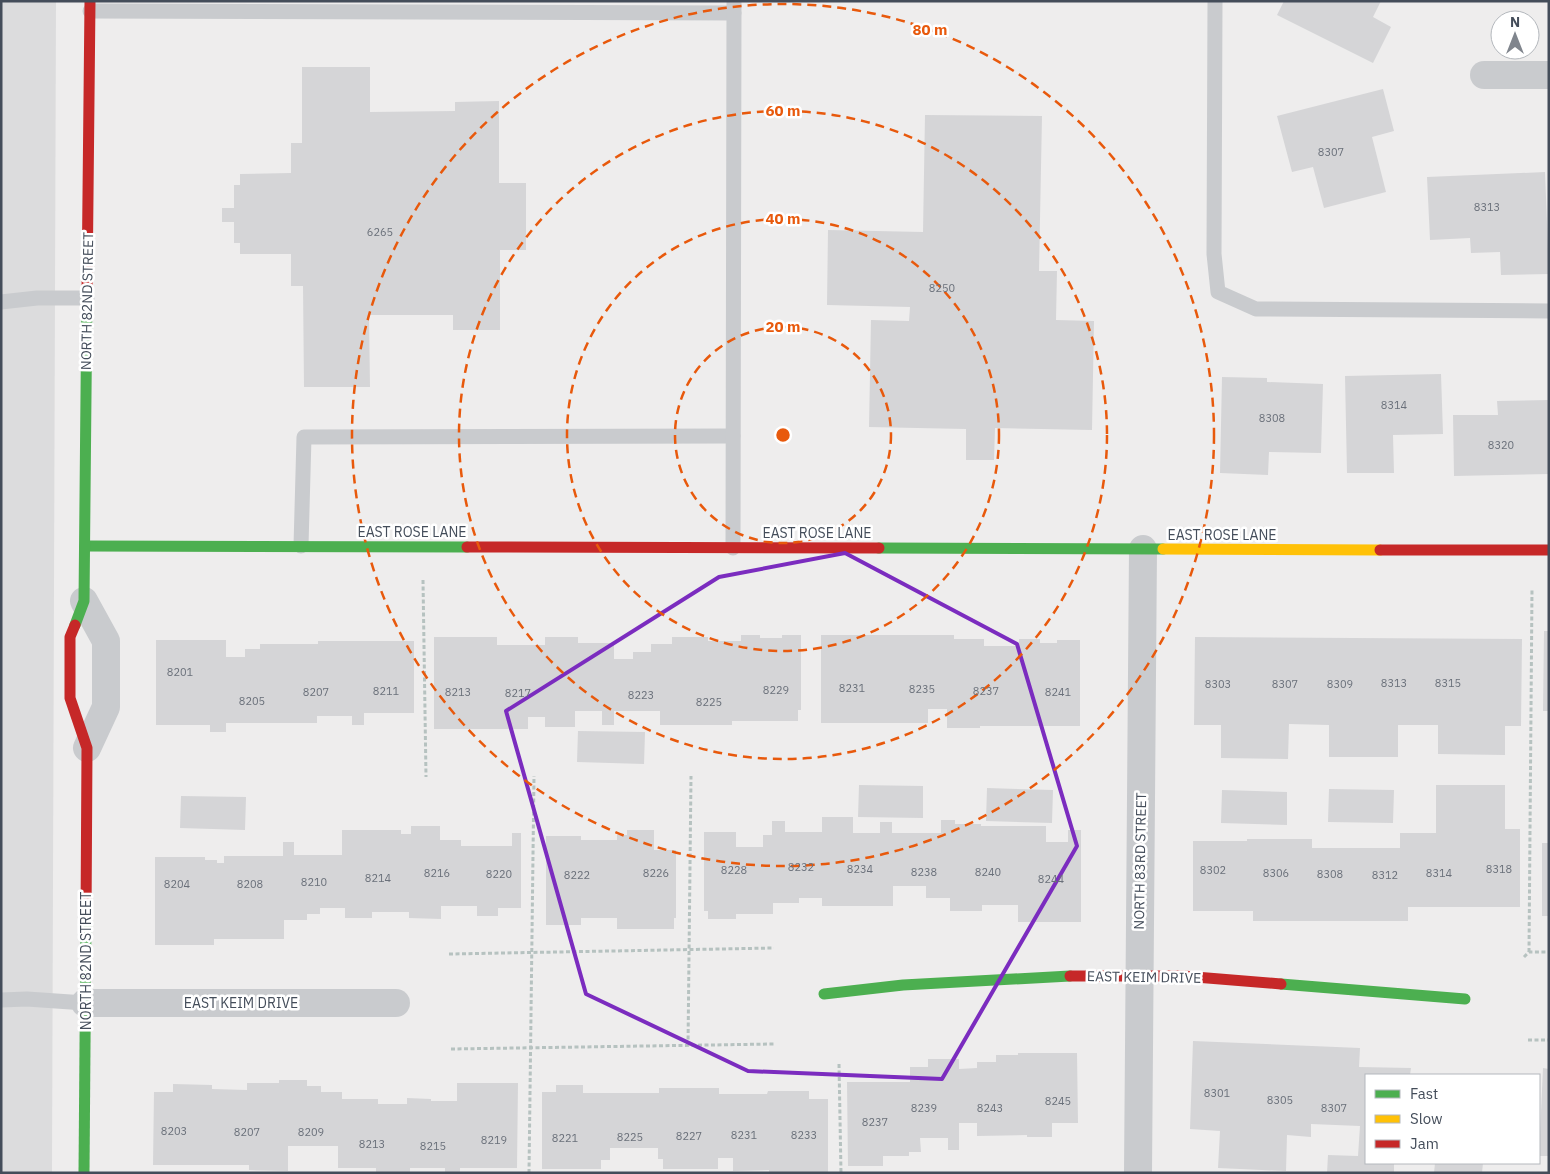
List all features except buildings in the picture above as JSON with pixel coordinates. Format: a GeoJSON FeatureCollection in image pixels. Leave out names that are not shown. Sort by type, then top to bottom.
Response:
{"type":"FeatureCollection","features":[{"type":"Feature","properties":{"kind":"street","name":"NORTH 82ND STREET"},"geometry":{"type":"LineString","coordinates":[[84,1173],[87,748],[70,698],[70,637],[84,601],[90,6]]}},
{"type":"Feature","properties":{"kind":"street"},"geometry":{"type":"LineString","coordinates":[[1484,75],[1549,76]]}},
{"type":"Feature","properties":{"kind":"street","name":"EAST ROSE LANE"},"geometry":{"type":"LineString","coordinates":[[85,546],[1549,550]]}},
{"type":"Feature","properties":{"kind":"street","name":"NORTH 83RD STREET"},"geometry":{"type":"LineString","coordinates":[[1138,1173],[1143,549]]}},
{"type":"Feature","properties":{"kind":"street","name":"NORTH 82ND STREET"},"geometry":{"type":"LineString","coordinates":[[84,601],[106,641],[106,707],[87,748]]}},
{"type":"Feature","properties":{"kind":"street","name":"EAST KEIM DRIVE"},"geometry":{"type":"LineString","coordinates":[[824,994],[903,985],[1076,976],[1183,976],[1465,999]]}},
{"type":"Feature","properties":{"kind":"street","name":"EAST KEIM DRIVE"},"geometry":{"type":"LineString","coordinates":[[85,1003],[396,1003]]}},
{"type":"Feature","properties":{"kind":"lane"},"geometry":{"type":"LineString","coordinates":[[1215,1],[1214,254],[1218,292],[1256,309],[1549,311]]}},
{"type":"Feature","properties":{"kind":"lane"},"geometry":{"type":"LineString","coordinates":[[90,6],[734,7],[734,548]]}},
{"type":"Feature","properties":{"kind":"lane"},"geometry":{"type":"LineString","coordinates":[[1,302],[37,298],[87,298]]}},
{"type":"Feature","properties":{"kind":"lane"},"geometry":{"type":"LineString","coordinates":[[301,546],[304,438],[734,436]]}},
{"type":"Feature","properties":{"kind":"lane"},"geometry":{"type":"LineString","coordinates":[[1,1000],[27,999],[85,1003]]}},
{"type":"Feature","properties":{"kind":"path"},"geometry":{"type":"LineString","coordinates":[[422,547],[426,776]]}},
{"type":"Feature","properties":{"kind":"path"},"geometry":{"type":"LineString","coordinates":[[1524,957],[1529,952],[1532,589]]}},
{"type":"Feature","properties":{"kind":"path"},"geometry":{"type":"LineString","coordinates":[[529,1173],[534,776]]}},
{"type":"Feature","properties":{"kind":"path"},"geometry":{"type":"LineString","coordinates":[[688,1046],[691,776]]}},
{"type":"Feature","properties":{"kind":"path"},"geometry":{"type":"LineString","coordinates":[[449,954],[774,948]]}},
{"type":"Feature","properties":{"kind":"path"},"geometry":{"type":"LineString","coordinates":[[1529,952],[1549,952]]}},
{"type":"Feature","properties":{"kind":"path"},"geometry":{"type":"LineString","coordinates":[[1528,1040],[1549,1040]]}},
{"type":"Feature","properties":{"kind":"path"},"geometry":{"type":"LineString","coordinates":[[452,1049],[774,1044]]}},
{"type":"Feature","properties":{"kind":"path"},"geometry":{"type":"LineString","coordinates":[[839,1064],[841,1173]]}},
{"type":"Feature","properties":{"kind":"highlighted area"},"geometry":{"type":"Polygon","coordinates":[[[845,553],[1017,644],[1077,846],[942,1079],[748,1071],[586,994],[506,711],[719,577],[845,553]]]}},
{"type":"Feature","properties":{"kind":"shaded area"},"geometry":{"type":"Polygon","coordinates":[[[1,1],[56,1],[52,1173],[1,1173],[1,1]]]}},
{"type":"Feature","properties":{"kind":"traffic: fast"},"geometry":{"type":"LineString","coordinates":[[75,625],[84,601],[87,292]]}},
{"type":"Feature","properties":{"kind":"traffic: fast"},"geometry":{"type":"LineString","coordinates":[[85,546],[467,547]]}},
{"type":"Feature","properties":{"kind":"traffic: fast"},"geometry":{"type":"LineString","coordinates":[[879,548],[1163,549]]}},
{"type":"Feature","properties":{"kind":"traffic: fast"},"geometry":{"type":"LineString","coordinates":[[84,1173],[86,920]]}},
{"type":"Feature","properties":{"kind":"traffic: fast"},"geometry":{"type":"LineString","coordinates":[[824,994],[903,985],[1070,976]]}},
{"type":"Feature","properties":{"kind":"traffic: fast"},"geometry":{"type":"LineString","coordinates":[[1281,984],[1465,999]]}},
{"type":"Feature","properties":{"kind":"traffic: slow"},"geometry":{"type":"LineString","coordinates":[[1163,549],[1380,550]]}},
{"type":"Feature","properties":{"kind":"traffic: jam"},"geometry":{"type":"LineString","coordinates":[[87,292],[90,1]]}},
{"type":"Feature","properties":{"kind":"traffic: jam"},"geometry":{"type":"LineString","coordinates":[[467,547],[879,548]]}},
{"type":"Feature","properties":{"kind":"traffic: jam"},"geometry":{"type":"LineString","coordinates":[[1380,550],[1549,550]]}},
{"type":"Feature","properties":{"kind":"traffic: jam"},"geometry":{"type":"LineString","coordinates":[[75,625],[70,637],[70,698],[87,748],[86,920]]}},
{"type":"Feature","properties":{"kind":"traffic: jam"},"geometry":{"type":"LineString","coordinates":[[1070,976],[1183,976],[1281,984]]}}]}
